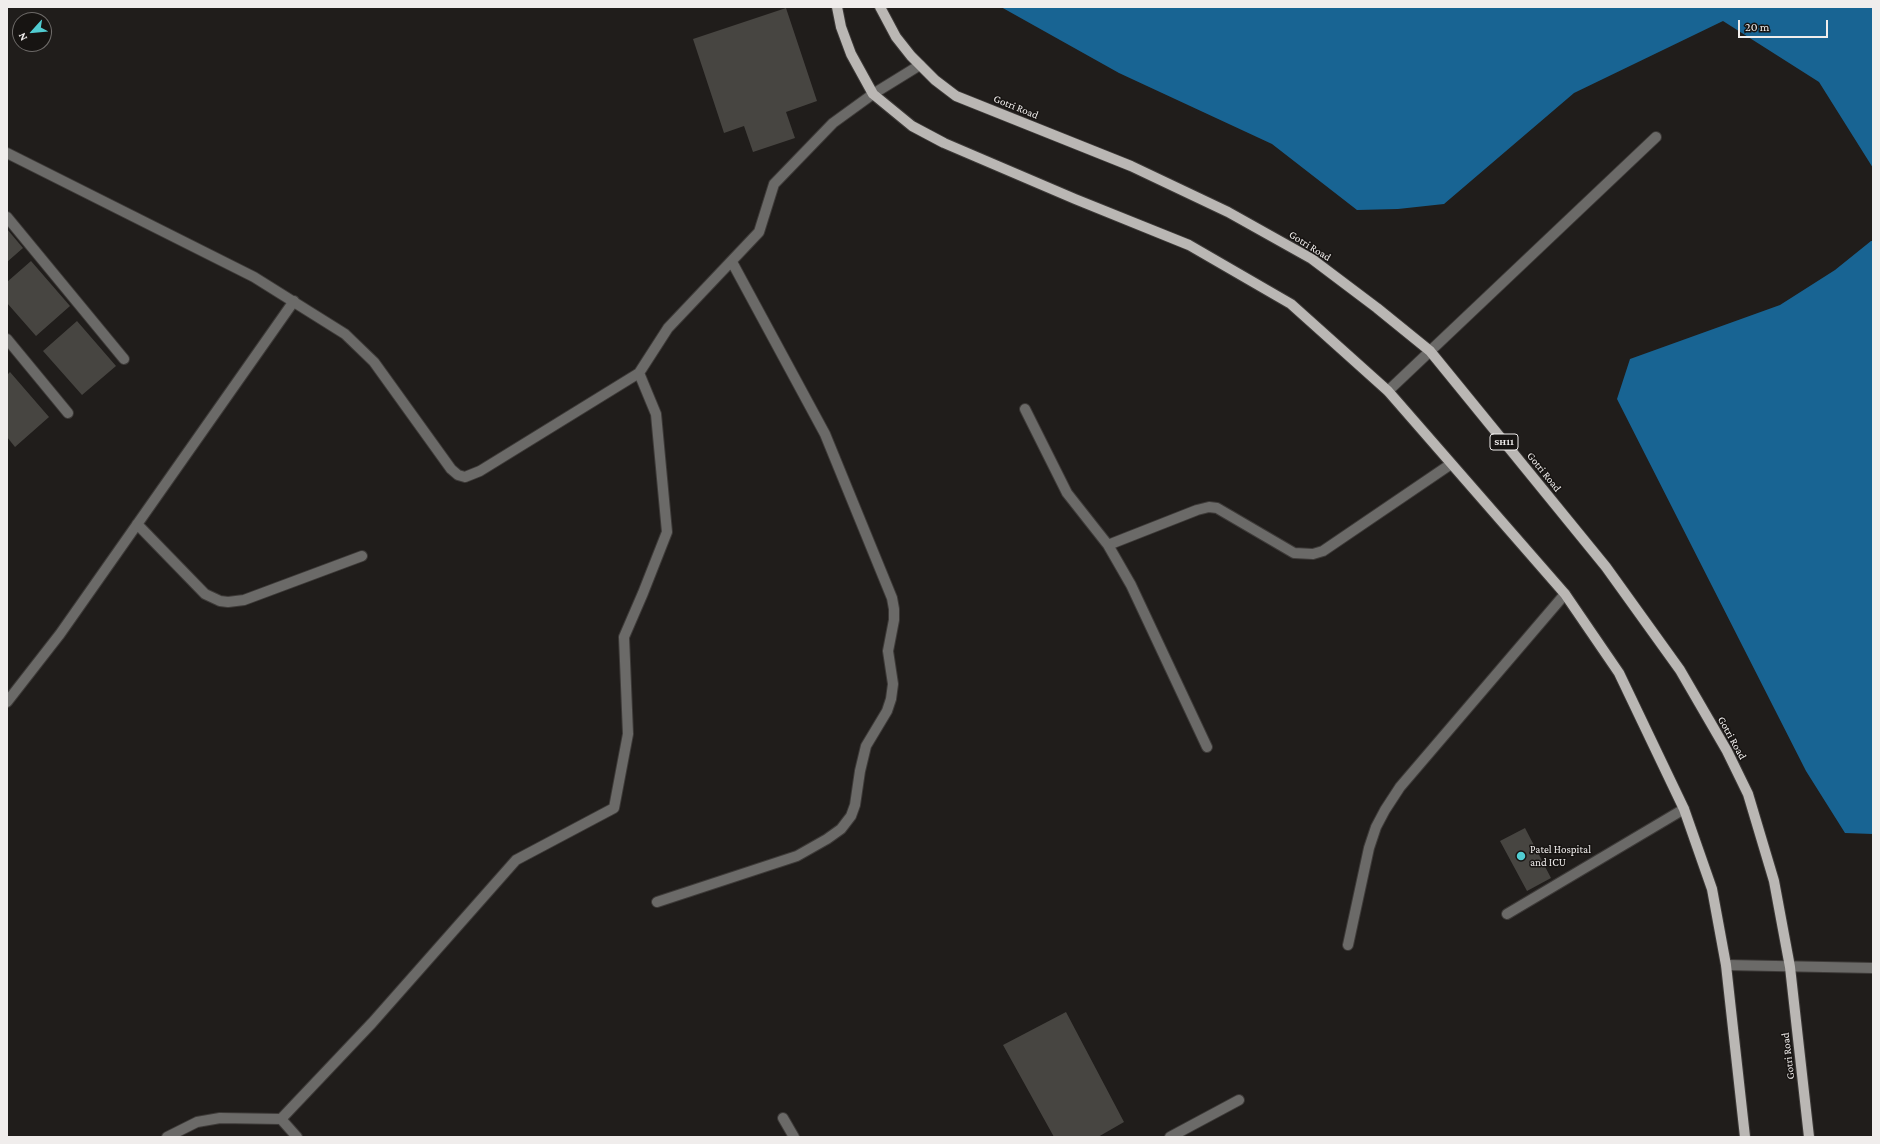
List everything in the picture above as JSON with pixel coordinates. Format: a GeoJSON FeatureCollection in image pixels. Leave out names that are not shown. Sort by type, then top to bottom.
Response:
{"type":"FeatureCollection","features":[{"type":"Feature","properties":{"kind":"main road"},"geometry":{"type":"LineString","coordinates":[[837,7],[851,54],[873,94],[912,126],[944,143],[1196,248],[1291,304],[1388,391],[1565,594],[1619,673],[1684,808],[1712,889],[1726,965],[1745,1137]]}},
{"type":"Feature","properties":{"kind":"main road","name":"Gotri Road"},"geometry":{"type":"LineString","coordinates":[[880,7],[896,37],[920,65],[956,96],[1131,166],[1228,212],[1312,259],[1377,308],[1430,351],[1606,567],[1680,670],[1727,751],[1748,794],[1774,881],[1790,967],[1809,1137]]}},
{"type":"Feature","properties":{"kind":"street"},"geometry":{"type":"LineString","coordinates":[[7,153],[254,277],[345,334],[374,362],[451,469],[458,475],[465,477],[480,471],[639,373],[668,328],[759,232],[774,184],[833,123],[873,94],[920,65]]}},
{"type":"Feature","properties":{"kind":"street"},"geometry":{"type":"LineString","coordinates":[[1388,391],[1656,136]]}},
{"type":"Feature","properties":{"kind":"street"},"geometry":{"type":"LineString","coordinates":[[7,216],[124,359]]}},
{"type":"Feature","properties":{"kind":"street"},"geometry":{"type":"LineString","coordinates":[[657,902],[797,856],[827,839],[841,829],[851,816],[855,805],[860,771],[866,746],[887,711],[891,699],[893,684],[888,651],[894,620],[892,598],[825,434],[732,262]]}},
{"type":"Feature","properties":{"kind":"street"},"geometry":{"type":"LineString","coordinates":[[7,702],[60,634],[294,301]]}},
{"type":"Feature","properties":{"kind":"street"},"geometry":{"type":"LineString","coordinates":[[7,339],[68,413]]}},
{"type":"Feature","properties":{"kind":"street"},"geometry":{"type":"LineString","coordinates":[[281,1119],[372,1023],[516,860],[614,808],[628,734],[624,637],[667,532],[656,414],[639,373]]}},
{"type":"Feature","properties":{"kind":"street"},"geometry":{"type":"LineString","coordinates":[[1025,409],[1067,493],[1108,545],[1131,585],[1207,747]]}},
{"type":"Feature","properties":{"kind":"street"},"geometry":{"type":"LineString","coordinates":[[1108,545],[1197,510],[1209,507],[1217,508],[1294,552],[1313,554],[1323,551],[1451,464]]}},
{"type":"Feature","properties":{"kind":"street"},"geometry":{"type":"LineString","coordinates":[[137,524],[205,594],[220,601],[228,602],[244,600],[362,556]]}},
{"type":"Feature","properties":{"kind":"street"},"geometry":{"type":"LineString","coordinates":[[1348,945],[1369,848],[1376,827],[1385,810],[1400,787],[1565,594]]}},
{"type":"Feature","properties":{"kind":"street"},"geometry":{"type":"LineString","coordinates":[[1507,914],[1684,808]]}},
{"type":"Feature","properties":{"kind":"street"},"geometry":{"type":"LineString","coordinates":[[1726,965],[1873,968]]}},
{"type":"Feature","properties":{"kind":"street"},"geometry":{"type":"LineString","coordinates":[[1170,1137],[1239,1100]]}},
{"type":"Feature","properties":{"kind":"street"},"geometry":{"type":"LineString","coordinates":[[167,1137],[197,1122],[220,1118],[281,1119],[297,1137]]}},
{"type":"Feature","properties":{"kind":"street"},"geometry":{"type":"LineString","coordinates":[[783,1118],[794,1137]]}},
{"type":"Feature","properties":{"kind":"water"},"geometry":{"type":"Polygon","coordinates":[[[1001,7],[1873,7],[1873,168],[1819,82],[1723,21],[1574,93],[1444,204],[1398,209],[1357,210],[1272,144],[1119,73],[1001,7]]]}},
{"type":"Feature","properties":{"kind":"water"},"geometry":{"type":"Polygon","coordinates":[[[1871,241],[1873,241],[1873,834],[1845,833],[1806,771],[1617,399],[1630,359],[1780,305],[1835,270],[1871,241]]]}},
{"type":"Feature","properties":{"kind":"building"},"geometry":{"type":"Polygon","coordinates":[[[786,8],[817,101],[786,112],[795,138],[753,152],[744,126],[724,133],[693,39],[786,8]]]}},
{"type":"Feature","properties":{"kind":"building"},"geometry":{"type":"Polygon","coordinates":[[[7,229],[23,248],[7,262],[7,229]]]}},
{"type":"Feature","properties":{"kind":"building"},"geometry":{"type":"Polygon","coordinates":[[[31,261],[70,306],[36,336],[7,303],[7,282],[31,261]]]}},
{"type":"Feature","properties":{"kind":"building"},"geometry":{"type":"Polygon","coordinates":[[[77,321],[116,366],[82,395],[43,351],[77,321]]]}},
{"type":"Feature","properties":{"kind":"building"},"geometry":{"type":"Polygon","coordinates":[[[10,372],[49,417],[15,447],[7,437],[7,375],[10,372]]]}},
{"type":"Feature","properties":{"kind":"building"},"geometry":{"type":"Polygon","coordinates":[[[1525,828],[1551,878],[1527,891],[1500,841],[1525,828]]]}},
{"type":"Feature","properties":{"kind":"building"},"geometry":{"type":"Polygon","coordinates":[[[1066,1012],[1124,1122],[1098,1137],[1054,1137],[1003,1045],[1066,1012]]]}},
{"type":"Feature","properties":{"kind":"place","name":"Patel Hospital and ICU"},"geometry":{"type":"Point","coordinates":[1521,856]}}]}
